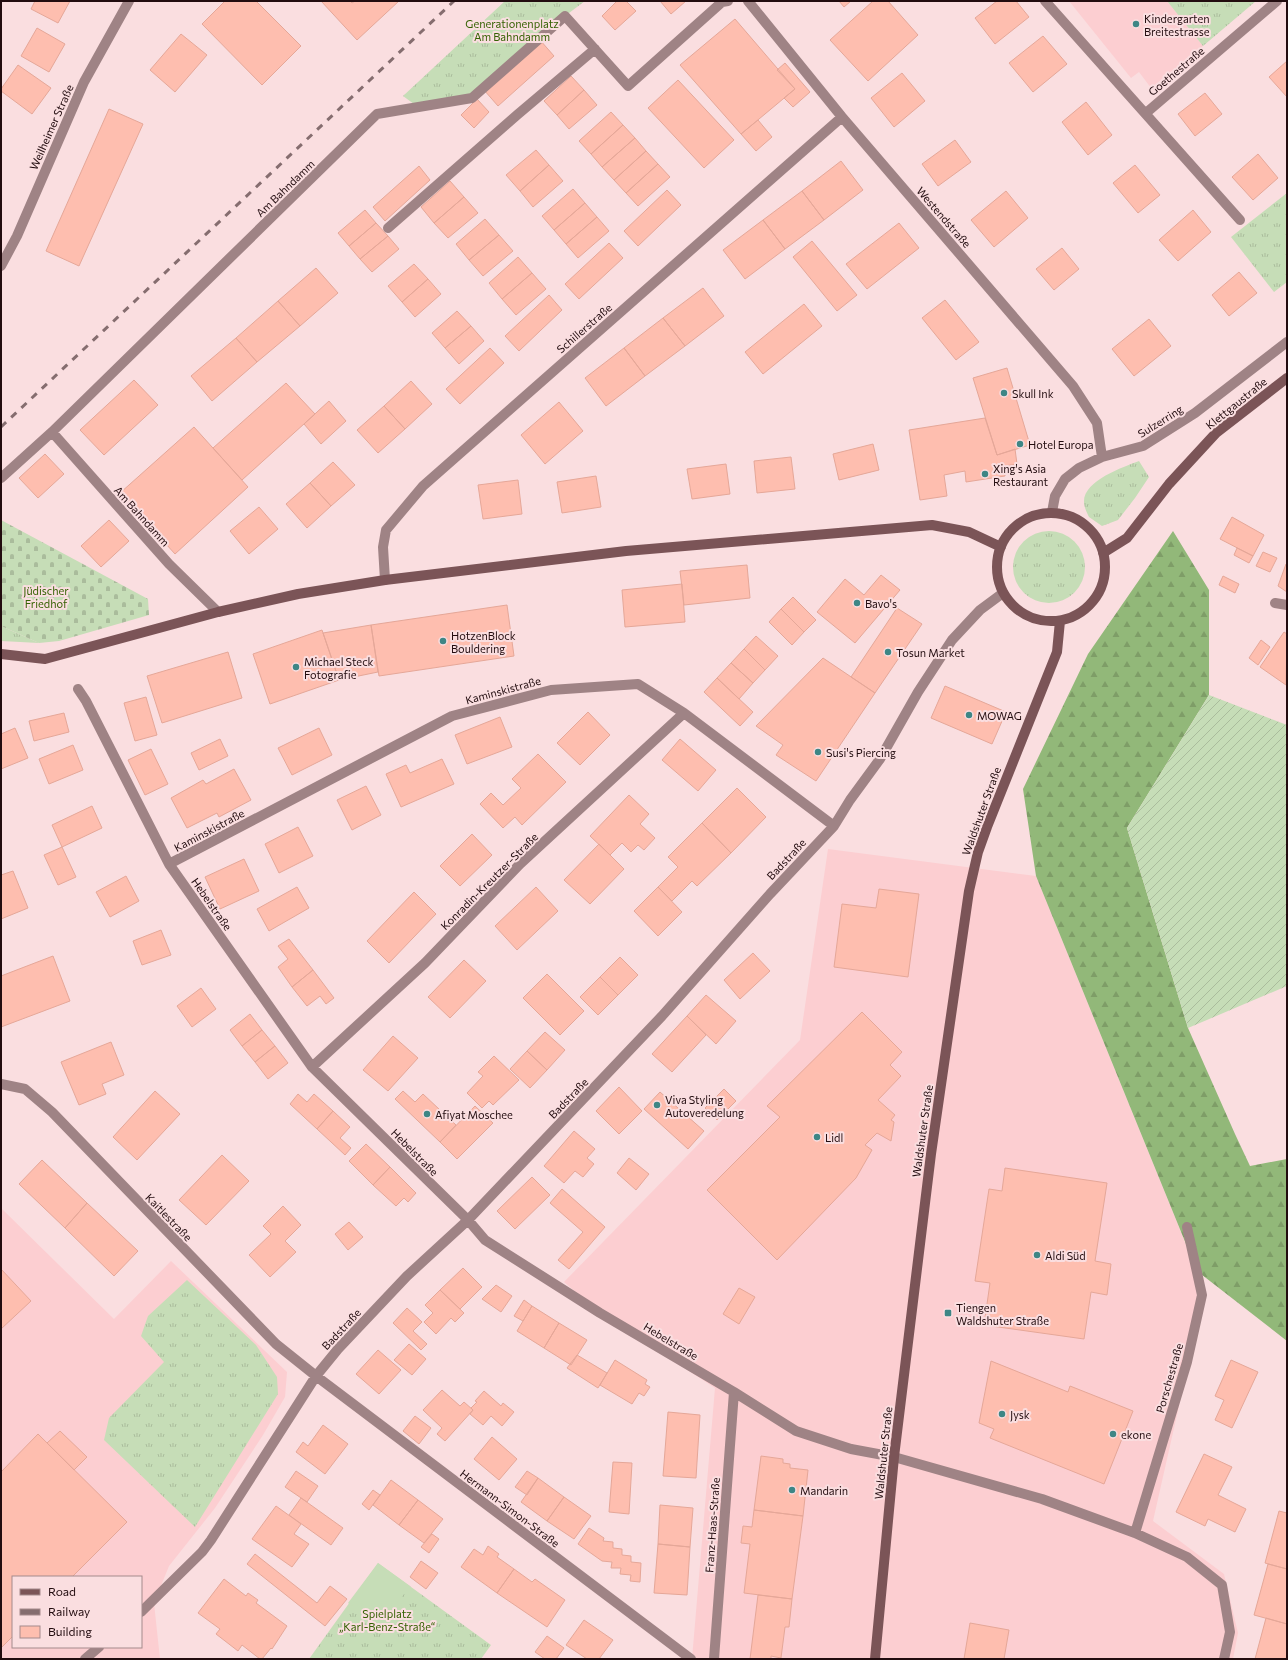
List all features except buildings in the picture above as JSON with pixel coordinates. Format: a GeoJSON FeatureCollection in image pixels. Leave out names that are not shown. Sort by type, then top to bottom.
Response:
{"type":"FeatureCollection","features":[{"type":"Feature","properties":{"kind":"main road","name":"Klettgaustraße"},"geometry":{"type":"LineString","coordinates":[[1103,553],[1127,538],[1169,484],[1216,433],[1287,378]]}},
{"type":"Feature","properties":{"kind":"main road"},"geometry":{"type":"LineString","coordinates":[[1052,512],[1065,514],[1081,521],[1096,538],[1103,553],[1105,576],[1098,596],[1084,610],[1060,621],[1045,621],[1025,614],[1009,601],[1003,593],[998,581],[996,567],[1001,547],[1008,533],[1021,521],[1040,513],[1052,512]]}},
{"type":"Feature","properties":{"kind":"main road"},"geometry":{"type":"LineString","coordinates":[[1,654],[45,659],[218,612],[298,594],[385,580],[626,551],[932,525],[969,532],[1001,547]]}},
{"type":"Feature","properties":{"kind":"main road","name":"Waldshuter Straße"},"geometry":{"type":"LineString","coordinates":[[875,1659],[894,1457],[931,1154],[969,891],[978,852],[989,820],[1057,652],[1060,621]]}},
{"type":"Feature","properties":{"kind":"street","name":"Weilheimer Straße"},"geometry":{"type":"LineString","coordinates":[[1,266],[17,236],[84,82],[129,1]]}},
{"type":"Feature","properties":{"kind":"street"},"geometry":{"type":"LineString","coordinates":[[388,228],[595,49],[628,86],[722,2],[728,1]]}},
{"type":"Feature","properties":{"kind":"street","name":"Westendstraße"},"geometry":{"type":"LineString","coordinates":[[748,1],[842,117],[1073,386],[1097,423],[1102,457]]}},
{"type":"Feature","properties":{"kind":"street","name":"Goethestraße"},"geometry":{"type":"LineString","coordinates":[[1045,1],[1240,220]]}},
{"type":"Feature","properties":{"kind":"street","name":"Goethestraße"},"geometry":{"type":"LineString","coordinates":[[1146,113],[1277,1]]}},
{"type":"Feature","properties":{"kind":"street","name":"Am Bahndamm"},"geometry":{"type":"LineString","coordinates":[[1,478],[52,432],[377,114],[472,98],[564,16],[595,49]]}},
{"type":"Feature","properties":{"kind":"street","name":"Schillerstraße"},"geometry":{"type":"LineString","coordinates":[[385,580],[383,547],[386,530],[423,486],[842,117]]}},
{"type":"Feature","properties":{"kind":"street","name":"Sulzerring"},"geometry":{"type":"LineString","coordinates":[[1052,512],[1055,496],[1065,479],[1079,468],[1102,457],[1143,446],[1195,413],[1287,342]]}},
{"type":"Feature","properties":{"kind":"street","name":"Am Bahndamm"},"geometry":{"type":"LineString","coordinates":[[52,432],[169,564],[218,612]]}},
{"type":"Feature","properties":{"kind":"street","name":"Badstraße"},"geometry":{"type":"LineString","coordinates":[[142,1611],[202,1552],[211,1540],[316,1376],[338,1349],[407,1276],[468,1220],[662,1016],[770,894],[834,826],[850,800],[880,759],[918,692],[952,640],[980,610],[1003,593]]}},
{"type":"Feature","properties":{"kind":"street"},"geometry":{"type":"LineString","coordinates":[[1275,603],[1287,605]]}},
{"type":"Feature","properties":{"kind":"street","name":"Kaminskistraße"},"geometry":{"type":"LineString","coordinates":[[169,864],[452,716],[551,690],[638,684],[684,713],[834,826]]}},
{"type":"Feature","properties":{"kind":"street","name":"Hebelstraße"},"geometry":{"type":"LineString","coordinates":[[78,689],[86,700],[169,864],[312,1067],[468,1220],[485,1240],[600,1313],[734,1392],[796,1431],[851,1449],[894,1457]]}},
{"type":"Feature","properties":{"kind":"street","name":"Konradin-Kreutzer-Straße"},"geometry":{"type":"LineString","coordinates":[[312,1067],[425,963],[520,864],[684,713]]}},
{"type":"Feature","properties":{"kind":"street","name":"Kaitlestraße"},"geometry":{"type":"LineString","coordinates":[[1,1084],[25,1089],[52,1112],[276,1344],[316,1376]]}},
{"type":"Feature","properties":{"kind":"street","name":"Porschestraße"},"geometry":{"type":"LineString","coordinates":[[1134,1533],[1187,1362],[1202,1295],[1187,1226]]}},
{"type":"Feature","properties":{"kind":"street","name":"Hermann-Simon-Straße"},"geometry":{"type":"LineString","coordinates":[[316,1376],[691,1659]]}},
{"type":"Feature","properties":{"kind":"street","name":"Franz-Haas-Straße"},"geometry":{"type":"LineString","coordinates":[[714,1659],[734,1392]]}},
{"type":"Feature","properties":{"kind":"street"},"geometry":{"type":"LineString","coordinates":[[894,1457],[1042,1499],[1134,1533],[1187,1557],[1222,1585],[1230,1632],[1224,1659]]}},
{"type":"Feature","properties":{"kind":"street"},"geometry":{"type":"LineString","coordinates":[[85,1659],[98,1648]]}},
{"type":"Feature","properties":{"kind":"shaded area","name":"Kindergarten Breitestrasse"},"geometry":{"type":"Polygon","coordinates":[[[1069,1],[1167,1],[1203,46],[1151,88],[1139,72],[1131,78],[1069,1]]]}},
{"type":"Feature","properties":{"kind":"shaded area"},"geometry":{"type":"Polygon","coordinates":[[[828,849],[1036,876],[1205,1291],[1153,1521],[1224,1574],[1238,1633],[1233,1659],[692,1659],[715,1388],[600,1313],[564,1282],[800,1040],[828,849]]]}},
{"type":"Feature","properties":{"kind":"shaded area"},"geometry":{"type":"Polygon","coordinates":[[[1,1208],[114,1319],[171,1261],[287,1372],[285,1397],[263,1435],[215,1508],[169,1566],[154,1603],[160,1659],[1,1659],[1,1208]]]}},
{"type":"Feature","properties":{"kind":"green space","name":"Generationenplatz Am Bahndamm"},"geometry":{"type":"Polygon","coordinates":[[[505,1],[585,1],[565,16],[472,98],[418,107],[403,96],[505,1]]]}},
{"type":"Feature","properties":{"kind":"green space"},"geometry":{"type":"Polygon","coordinates":[[[1167,1],[1256,1],[1203,46],[1167,1]]]}},
{"type":"Feature","properties":{"kind":"green space"},"geometry":{"type":"Polygon","coordinates":[[[1287,193],[1287,282],[1274,292],[1231,237],[1287,193]]]}},
{"type":"Feature","properties":{"kind":"green space"},"geometry":{"type":"Polygon","coordinates":[[[1139,461],[1149,477],[1118,520],[1102,526],[1089,517],[1084,502],[1085,494],[1090,488],[1097,481],[1114,471],[1139,461]]]}},
{"type":"Feature","properties":{"kind":"green space","name":"Jüdischer Friedhof"},"geometry":{"type":"Polygon","coordinates":[[[1,520],[148,599],[149,615],[59,641],[39,643],[1,626],[1,520]]]}},
{"type":"Feature","properties":{"kind":"green space"},"geometry":{"type":"Polygon","coordinates":[[[1049,531],[1069,537],[1079,547],[1085,567],[1079,587],[1069,597],[1049,603],[1029,597],[1019,587],[1013,567],[1019,547],[1029,537],[1049,531]]]}},
{"type":"Feature","properties":{"kind":"green space"},"geometry":{"type":"Polygon","coordinates":[[[1173,531],[1209,590],[1209,695],[1127,828],[1188,1028],[1250,1166],[1287,1159],[1287,1341],[1197,1271],[1036,876],[1023,789],[1088,654],[1173,531]]]}},
{"type":"Feature","properties":{"kind":"green space"},"geometry":{"type":"Polygon","coordinates":[[[1,626],[39,643],[1,641],[1,626]]]}},
{"type":"Feature","properties":{"kind":"green space"},"geometry":{"type":"Polygon","coordinates":[[[1209,695],[1287,725],[1287,986],[1188,1028],[1127,828],[1209,695]]]}},
{"type":"Feature","properties":{"kind":"green space"},"geometry":{"type":"Polygon","coordinates":[[[187,1280],[256,1345],[277,1377],[278,1394],[195,1527],[104,1440],[109,1418],[164,1362],[141,1336],[148,1316],[187,1280]]]}},
{"type":"Feature","properties":{"kind":"green space","name":"Spielplatz „Karl-Benz-Straße“"},"geometry":{"type":"Polygon","coordinates":[[[378,1563],[491,1645],[481,1659],[309,1659],[378,1563]]]}},
{"type":"Feature","properties":{"kind":"green space"},"geometry":{"type":"Polygon","coordinates":[[[378,1563],[410,1586],[380,1626],[348,1603],[378,1563]]]}},
{"type":"Feature","properties":{"kind":"railway"},"geometry":{"type":"LineString","coordinates":[[1,427],[454,1]]}},
{"type":"Feature","properties":{"kind":"place","name":"Kindergarten Breitestrasse"},"geometry":{"type":"Point","coordinates":[1136,24]}},
{"type":"Feature","properties":{"kind":"place","name":"Skull Ink"},"geometry":{"type":"Point","coordinates":[1004,393]}},
{"type":"Feature","properties":{"kind":"place","name":"Hotel Europa"},"geometry":{"type":"Point","coordinates":[1020,444]}},
{"type":"Feature","properties":{"kind":"place","name":"Xing's Asia Restaurant"},"geometry":{"type":"Point","coordinates":[985,474]}},
{"type":"Feature","properties":{"kind":"place","name":"Bavo's"},"geometry":{"type":"Point","coordinates":[857,603]}},
{"type":"Feature","properties":{"kind":"place","name":"HotzenBlock Bouldering"},"geometry":{"type":"Point","coordinates":[443,641]}},
{"type":"Feature","properties":{"kind":"place","name":"Tosun Market"},"geometry":{"type":"Point","coordinates":[888,652]}},
{"type":"Feature","properties":{"kind":"place","name":"Michael Steck Fotografie"},"geometry":{"type":"Point","coordinates":[296,667]}},
{"type":"Feature","properties":{"kind":"place","name":"MOWAG"},"geometry":{"type":"Point","coordinates":[969,715]}},
{"type":"Feature","properties":{"kind":"place","name":"Susi's Piercing"},"geometry":{"type":"Point","coordinates":[818,752]}},
{"type":"Feature","properties":{"kind":"place","name":"Viva Styling Autoveredelung"},"geometry":{"type":"Point","coordinates":[657,1105]}},
{"type":"Feature","properties":{"kind":"place","name":"Afiyat Moschee"},"geometry":{"type":"Point","coordinates":[427,1114]}},
{"type":"Feature","properties":{"kind":"place","name":"Lidl"},"geometry":{"type":"Point","coordinates":[817,1137]}},
{"type":"Feature","properties":{"kind":"place","name":"Aldi Süd"},"geometry":{"type":"Point","coordinates":[1037,1255]}},
{"type":"Feature","properties":{"kind":"place","name":"Tiengen Waldshuter Straße"},"geometry":{"type":"Point","coordinates":[948,1313]}},
{"type":"Feature","properties":{"kind":"place","name":"Jysk"},"geometry":{"type":"Point","coordinates":[1002,1414]}},
{"type":"Feature","properties":{"kind":"place","name":"ekone"},"geometry":{"type":"Point","coordinates":[1113,1434]}},
{"type":"Feature","properties":{"kind":"place","name":"Mandarin"},"geometry":{"type":"Point","coordinates":[792,1490]}}]}
